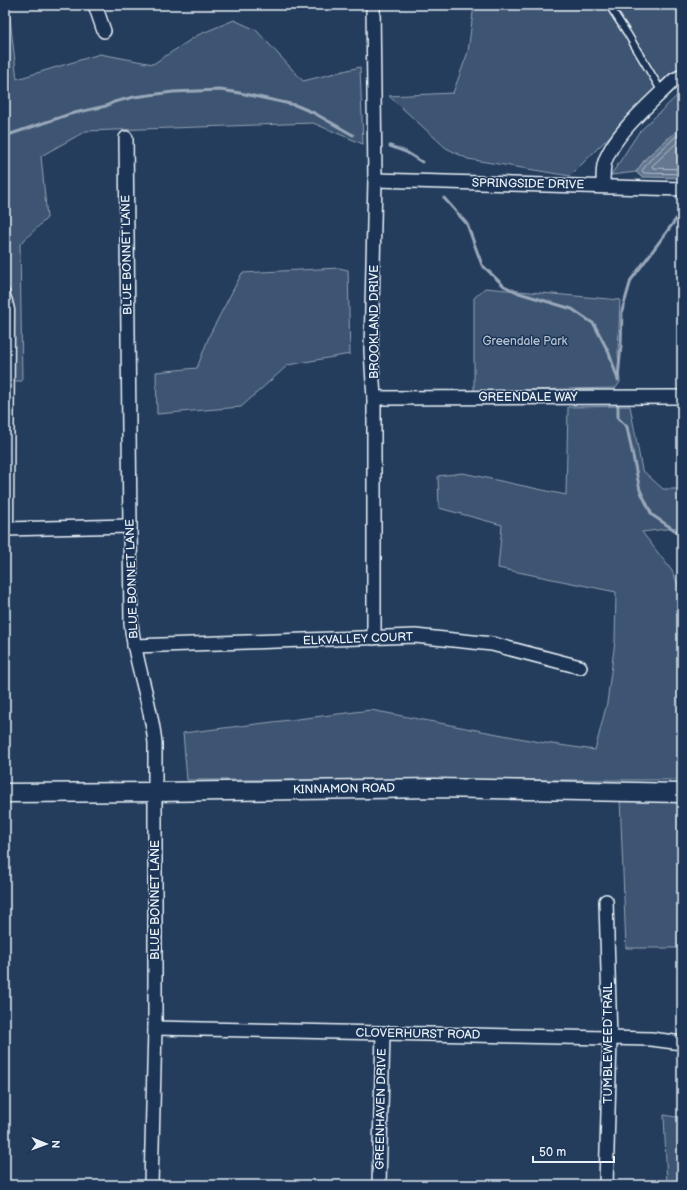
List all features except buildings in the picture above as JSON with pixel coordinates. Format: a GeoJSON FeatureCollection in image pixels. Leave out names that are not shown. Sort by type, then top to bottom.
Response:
{"type":"FeatureCollection","features":[{"type":"Feature","properties":{"kind":"main road","name":"KINNAMON ROAD"},"geometry":{"type":"LineString","coordinates":[[5,793],[435,788],[682,793]]}},
{"type":"Feature","properties":{"kind":"street"},"geometry":{"type":"LineString","coordinates":[[95,5],[104,31]]}},
{"type":"Feature","properties":{"kind":"street","name":"BROOKLAND DRIVE"},"geometry":{"type":"LineString","coordinates":[[373,5],[375,180],[371,350],[374,398],[374,638]]}},
{"type":"Feature","properties":{"kind":"street"},"geometry":{"type":"LineString","coordinates":[[603,186],[604,164],[612,146],[635,119],[674,80],[682,76]]}},
{"type":"Feature","properties":{"kind":"street","name":"BLUE BONNET LANE"},"geometry":{"type":"LineString","coordinates":[[126,138],[130,598],[134,646],[153,720],[155,743],[155,1028],[151,1185]]}},
{"type":"Feature","properties":{"kind":"street","name":"SPRINGSIDE DRIVE"},"geometry":{"type":"LineString","coordinates":[[375,180],[682,189]]}},
{"type":"Feature","properties":{"kind":"street","name":"GREENDALE WAY"},"geometry":{"type":"LineString","coordinates":[[374,398],[682,396]]}},
{"type":"Feature","properties":{"kind":"street"},"geometry":{"type":"LineString","coordinates":[[7,529],[130,526]]}},
{"type":"Feature","properties":{"kind":"street","name":"ELKVALLEY COURT"},"geometry":{"type":"LineString","coordinates":[[134,646],[415,636],[492,644],[580,666]]}},
{"type":"Feature","properties":{"kind":"street","name":"TUMBLEWEED TRAIL"},"geometry":{"type":"LineString","coordinates":[[606,901],[610,1039],[606,1185]]}},
{"type":"Feature","properties":{"kind":"street","name":"CLOVERHURST ROAD"},"geometry":{"type":"LineString","coordinates":[[155,1028],[651,1039],[682,1043]]}},
{"type":"Feature","properties":{"kind":"street","name":"GREENHAVEN DRIVE"},"geometry":{"type":"LineString","coordinates":[[379,1185],[383,1032]]}},
{"type":"Feature","properties":{"kind":"lane"},"geometry":{"type":"LineString","coordinates":[[609,5],[628,33],[662,92]]}},
{"type":"Feature","properties":{"kind":"lane"},"geometry":{"type":"LineString","coordinates":[[5,290],[11,310],[7,529]]}},
{"type":"Feature","properties":{"kind":"green space"},"geometry":{"type":"Polygon","coordinates":[[[5,5],[8,5],[9,10],[17,79],[100,54],[153,64],[198,35],[234,20],[256,30],[303,81],[360,67],[363,144],[313,123],[86,131],[41,156],[47,218],[20,244],[22,381],[5,381],[5,5]]]}},
{"type":"Feature","properties":{"kind":"green space"},"geometry":{"type":"Polygon","coordinates":[[[474,5],[682,5],[682,64],[570,176],[468,159],[446,148],[389,96],[453,93],[468,52],[474,5]]]}},
{"type":"Feature","properties":{"kind":"green space"},"geometry":{"type":"Polygon","coordinates":[[[682,91],[682,126],[646,158],[636,172],[611,175],[639,132],[682,91]]]}},
{"type":"Feature","properties":{"kind":"green space"},"geometry":{"type":"Polygon","coordinates":[[[339,268],[348,270],[350,354],[288,365],[241,407],[157,414],[156,372],[197,368],[210,334],[242,273],[339,268]]]}},
{"type":"Feature","properties":{"kind":"green space","name":"Greendale Park"},"geometry":{"type":"Polygon","coordinates":[[[485,288],[620,300],[618,352],[620,382],[616,388],[474,391],[474,298],[485,288]]]}},
{"type":"Feature","properties":{"kind":"green space"},"geometry":{"type":"Polygon","coordinates":[[[630,406],[642,470],[663,489],[682,489],[682,527],[642,532],[672,571],[682,593],[682,780],[187,780],[183,733],[371,710],[545,743],[595,750],[607,703],[615,641],[616,592],[498,568],[502,525],[439,508],[438,476],[463,473],[566,495],[568,407],[630,406]]]}},
{"type":"Feature","properties":{"kind":"green space"},"geometry":{"type":"Polygon","coordinates":[[[620,797],[682,799],[682,948],[626,948],[620,797]]]}},
{"type":"Feature","properties":{"kind":"green space"},"geometry":{"type":"Polygon","coordinates":[[[664,1115],[682,1118],[682,1185],[667,1185],[664,1115]]]}},
{"type":"Feature","properties":{"kind":"water"},"geometry":{"type":"Polygon","coordinates":[[[682,126],[682,178],[641,177],[636,172],[646,158],[682,126]]]}},
{"type":"Feature","properties":{"kind":"waterway"},"geometry":{"type":"LineString","coordinates":[[5,136],[70,114],[106,106],[114,102],[134,97],[173,92],[220,90],[295,105],[314,113],[353,135]]}},
{"type":"Feature","properties":{"kind":"waterway"},"geometry":{"type":"LineString","coordinates":[[390,146],[406,152],[422,162]]}},
{"type":"Feature","properties":{"kind":"waterway"},"geometry":{"type":"LineString","coordinates":[[444,198],[467,224],[482,265],[504,286],[519,293],[572,309],[594,324],[609,353],[618,380]]}},
{"type":"Feature","properties":{"kind":"waterway"},"geometry":{"type":"LineString","coordinates":[[618,378],[622,311],[631,280],[680,214]]}},
{"type":"Feature","properties":{"kind":"waterway"},"geometry":{"type":"LineString","coordinates":[[618,406],[618,418],[627,427],[640,490],[652,515],[682,535]]}}]}
